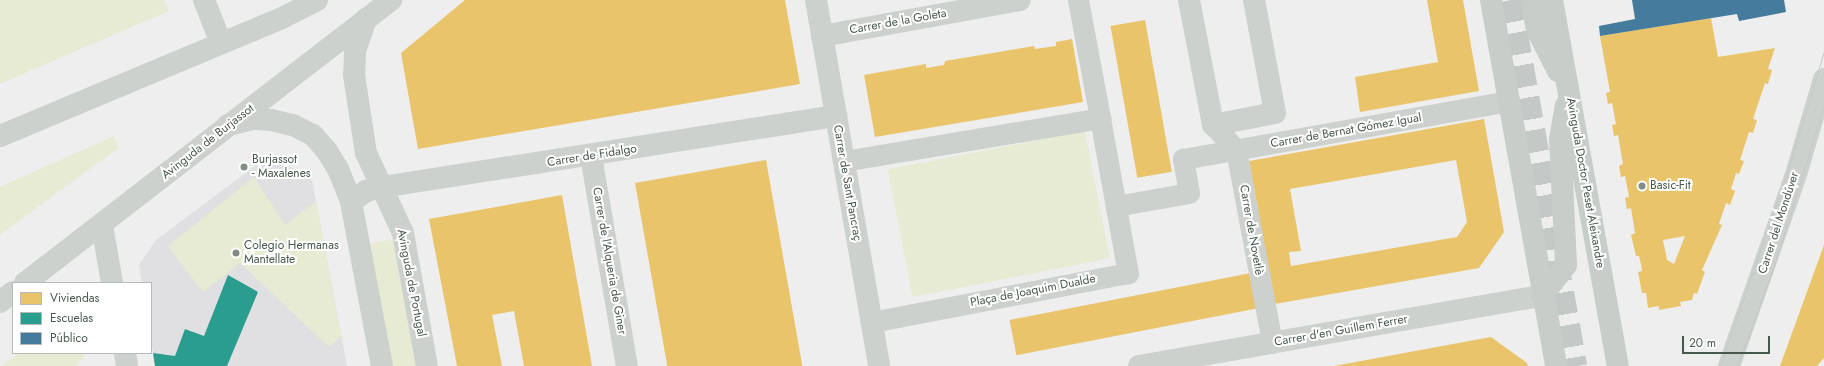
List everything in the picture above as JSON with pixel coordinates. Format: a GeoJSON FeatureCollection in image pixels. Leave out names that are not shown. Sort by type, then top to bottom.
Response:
{"type":"FeatureCollection","features":[{"type":"Feature","properties":{"kind":"main road"},"geometry":{"type":"LineString","coordinates":[[0,136],[284,17],[317,0]]}},
{"type":"Feature","properties":{"kind":"main road","name":"Avinguda de Burjassot"},"geometry":{"type":"LineString","coordinates":[[26,282],[102,225],[228,125],[391,0]]}},
{"type":"Feature","properties":{"kind":"main road"},"geometry":{"type":"LineString","coordinates":[[1491,0],[1542,296],[1556,366]]}},
{"type":"Feature","properties":{"kind":"main road"},"geometry":{"type":"LineString","coordinates":[[1532,0],[1537,30],[1568,93],[1560,139],[1566,265],[1542,296]]}},
{"type":"Feature","properties":{"kind":"main road","name":"Avinguda Doctor Peset Aleixandre"},"geometry":{"type":"LineString","coordinates":[[1552,0],[1618,366]]}},
{"type":"Feature","properties":{"kind":"main road"},"geometry":{"type":"LineString","coordinates":[[0,302],[12,293]]}},
{"type":"Feature","properties":{"kind":"street"},"geometry":{"type":"LineString","coordinates":[[204,0],[221,43]]}},
{"type":"Feature","properties":{"kind":"street","name":"Carrer de Sant Pancraç"},"geometry":{"type":"LineString","coordinates":[[816,0],[879,366]]}},
{"type":"Feature","properties":{"kind":"street","name":"Carrer de la Goleta"},"geometry":{"type":"LineString","coordinates":[[822,36],[1020,0]]}},
{"type":"Feature","properties":{"kind":"street","name":"Plaça de Joaquim Dualde"},"geometry":{"type":"LineString","coordinates":[[871,322],[1128,273],[1078,0]]}},
{"type":"Feature","properties":{"kind":"street"},"geometry":{"type":"LineString","coordinates":[[1189,0],[1213,125],[1236,150]]}},
{"type":"Feature","properties":{"kind":"street"},"geometry":{"type":"LineString","coordinates":[[1213,125],[1275,113],[1254,0]]}},
{"type":"Feature","properties":{"kind":"street","name":"Avinguda de Portugal"},"geometry":{"type":"LineString","coordinates":[[366,19],[355,51],[354,75],[366,153],[403,233],[427,366]]}},
{"type":"Feature","properties":{"kind":"street","name":"Carrer del Mondúver"},"geometry":{"type":"LineString","coordinates":[[1729,366],[1795,178],[1824,79]]}},
{"type":"Feature","properties":{"kind":"street","name":"Carrer de Bernat Gómez Igual"},"geometry":{"type":"LineString","coordinates":[[1116,206],[1189,193],[1184,159],[1508,101]]}},
{"type":"Feature","properties":{"kind":"street","name":"Carrer de Fidalgo"},"geometry":{"type":"LineString","coordinates":[[350,202],[366,191],[382,187],[591,156],[836,116]]}},
{"type":"Feature","properties":{"kind":"street"},"geometry":{"type":"LineString","coordinates":[[844,161],[1100,118]]}},
{"type":"Feature","properties":{"kind":"street"},"geometry":{"type":"LineString","coordinates":[[228,125],[252,120],[271,120],[294,125],[312,135],[328,151],[338,169],[350,202],[382,366]]}},
{"type":"Feature","properties":{"kind":"street","name":"Carrer de Novetlè"},"geometry":{"type":"LineString","coordinates":[[1236,150],[1272,343]]}},
{"type":"Feature","properties":{"kind":"street","name":"Carrer de l'Alqueria de Giner"},"geometry":{"type":"LineString","coordinates":[[591,156],[627,366]]}},
{"type":"Feature","properties":{"kind":"street"},"geometry":{"type":"LineString","coordinates":[[102,225],[112,282]]}},
{"type":"Feature","properties":{"kind":"street","name":"Carrer d'en Guillem Ferrer"},"geometry":{"type":"LineString","coordinates":[[1139,366],[1204,360],[1272,343],[1542,296]]}},
{"type":"Feature","properties":{"kind":"street"},"geometry":{"type":"LineString","coordinates":[[125,354],[127,366]]}},
{"type":"Feature","properties":{"kind":"shaded area","name":"Colegio Hermanas Mantellate"},"geometry":{"type":"Polygon","coordinates":[[[259,163],[286,164],[312,180],[347,366],[155,366],[152,346],[152,282],[142,282],[139,265],[156,240],[259,163]]]}},
{"type":"Feature","properties":{"kind":"green space"},"geometry":{"type":"Polygon","coordinates":[[[0,0],[164,0],[169,11],[0,84],[0,0]]]}},
{"type":"Feature","properties":{"kind":"green space"},"geometry":{"type":"Polygon","coordinates":[[[1085,131],[1110,259],[912,297],[888,169],[1085,131]]]}},
{"type":"Feature","properties":{"kind":"green space"},"geometry":{"type":"Polygon","coordinates":[[[114,136],[118,148],[0,235],[0,187],[114,136]]]}},
{"type":"Feature","properties":{"kind":"green space"},"geometry":{"type":"Polygon","coordinates":[[[254,177],[285,225],[316,201],[341,336],[329,347],[240,263],[203,292],[168,246],[254,177]]]}},
{"type":"Feature","properties":{"kind":"green space"},"geometry":{"type":"Polygon","coordinates":[[[395,239],[420,366],[391,366],[368,244],[395,239]]]}},
{"type":"Feature","properties":{"kind":"green space"},"geometry":{"type":"Polygon","coordinates":[[[18,354],[84,354],[83,359],[76,366],[1,366],[18,354]]]}},
{"type":"Feature","properties":{"kind":"building: Viviendas"},"geometry":{"type":"Polygon","coordinates":[[[465,0],[785,0],[800,84],[418,149],[401,53],[465,0]]]}},
{"type":"Feature","properties":{"kind":"building: Viviendas"},"geometry":{"type":"Polygon","coordinates":[[[1427,0],[1463,0],[1479,91],[1360,112],[1355,77],[1438,62],[1427,0]]]}},
{"type":"Feature","properties":{"kind":"building: Viviendas"},"geometry":{"type":"Polygon","coordinates":[[[1711,18],[1718,57],[1775,48],[1768,69],[1772,70],[1768,84],[1765,83],[1753,119],[1757,120],[1753,133],[1749,132],[1740,160],[1744,161],[1739,174],[1736,173],[1731,189],[1735,191],[1730,205],[1726,203],[1719,224],[1722,225],[1702,270],[1705,272],[1697,294],[1694,293],[1692,300],[1680,302],[1681,306],[1659,310],[1659,306],[1648,308],[1646,293],[1642,293],[1638,272],[1642,271],[1641,264],[1639,256],[1636,256],[1631,235],[1635,233],[1631,208],[1627,209],[1625,198],[1629,197],[1625,176],[1621,177],[1619,166],[1623,164],[1618,135],[1614,136],[1612,125],[1616,124],[1612,103],[1608,104],[1606,93],[1610,92],[1600,36],[1711,18]],[[1685,236],[1663,240],[1667,260],[1674,264],[1685,236]]]}},
{"type":"Feature","properties":{"kind":"building: Viviendas"},"geometry":{"type":"Polygon","coordinates":[[[1145,20],[1172,172],[1137,178],[1111,26],[1145,20]]]}},
{"type":"Feature","properties":{"kind":"building: Viviendas"},"geometry":{"type":"Polygon","coordinates":[[[1072,39],[1083,102],[875,137],[864,75],[926,64],[926,68],[944,65],[945,61],[1034,46],[1035,49],[1056,46],[1056,42],[1072,39]]]}},
{"type":"Feature","properties":{"kind":"building: Viviendas"},"geometry":{"type":"Polygon","coordinates":[[[1484,119],[1504,232],[1479,268],[1275,304],[1249,161],[1484,119]],[[1456,160],[1290,189],[1301,251],[1289,252],[1291,266],[1457,237],[1467,222],[1456,160]]]}},
{"type":"Feature","properties":{"kind":"building: Viviendas"},"geometry":{"type":"Polygon","coordinates":[[[766,160],[802,366],[667,366],[635,183],[766,160]]]}},
{"type":"Feature","properties":{"kind":"building: Viviendas"},"geometry":{"type":"Polygon","coordinates":[[[562,195],[592,366],[524,366],[514,311],[492,315],[502,366],[457,366],[429,219],[562,195]]]}},
{"type":"Feature","properties":{"kind":"building: Viviendas"},"geometry":{"type":"Polygon","coordinates":[[[1824,245],[1824,358],[1817,366],[1780,366],[1824,245]]]}},
{"type":"Feature","properties":{"kind":"building: Viviendas"},"geometry":{"type":"Polygon","coordinates":[[[1251,273],[1258,308],[1016,355],[1010,320],[1251,273]]]}},
{"type":"Feature","properties":{"kind":"building: Viviendas"},"geometry":{"type":"Polygon","coordinates":[[[1491,337],[1527,363],[1528,366],[1334,366],[1491,337]]]}},
{"type":"Feature","properties":{"kind":"building: Escuelas"},"geometry":{"type":"Polygon","coordinates":[[[228,275],[258,292],[227,366],[155,366],[153,353],[175,356],[185,329],[204,336],[228,275]]]}},
{"type":"Feature","properties":{"kind":"building: Público"},"geometry":{"type":"Polygon","coordinates":[[[1632,0],[1784,0],[1786,12],[1739,21],[1737,14],[1600,36],[1599,26],[1635,19],[1632,0]]]}},
{"type":"Feature","properties":{"kind":"tunnel"},"geometry":{"type":"LineString","coordinates":[[1511,0],[1576,366]]}},
{"type":"Feature","properties":{"kind":"tram line"},"geometry":{"type":"LineString","coordinates":[[1720,366],[1786,177],[1824,51]]}},
{"type":"Feature","properties":{"kind":"tram line"},"geometry":{"type":"LineString","coordinates":[[1737,366],[1772,272],[1824,106]]}},
{"type":"Feature","properties":{"kind":"place","name":"Burjassot - Maxalenes"},"geometry":{"type":"Point","coordinates":[244,167]}},
{"type":"Feature","properties":{"kind":"place","name":"Basic-Fit"},"geometry":{"type":"Point","coordinates":[1642,186]}},
{"type":"Feature","properties":{"kind":"place","name":"Colegio Hermanas Mantellate"},"geometry":{"type":"Point","coordinates":[236,253]}}]}
